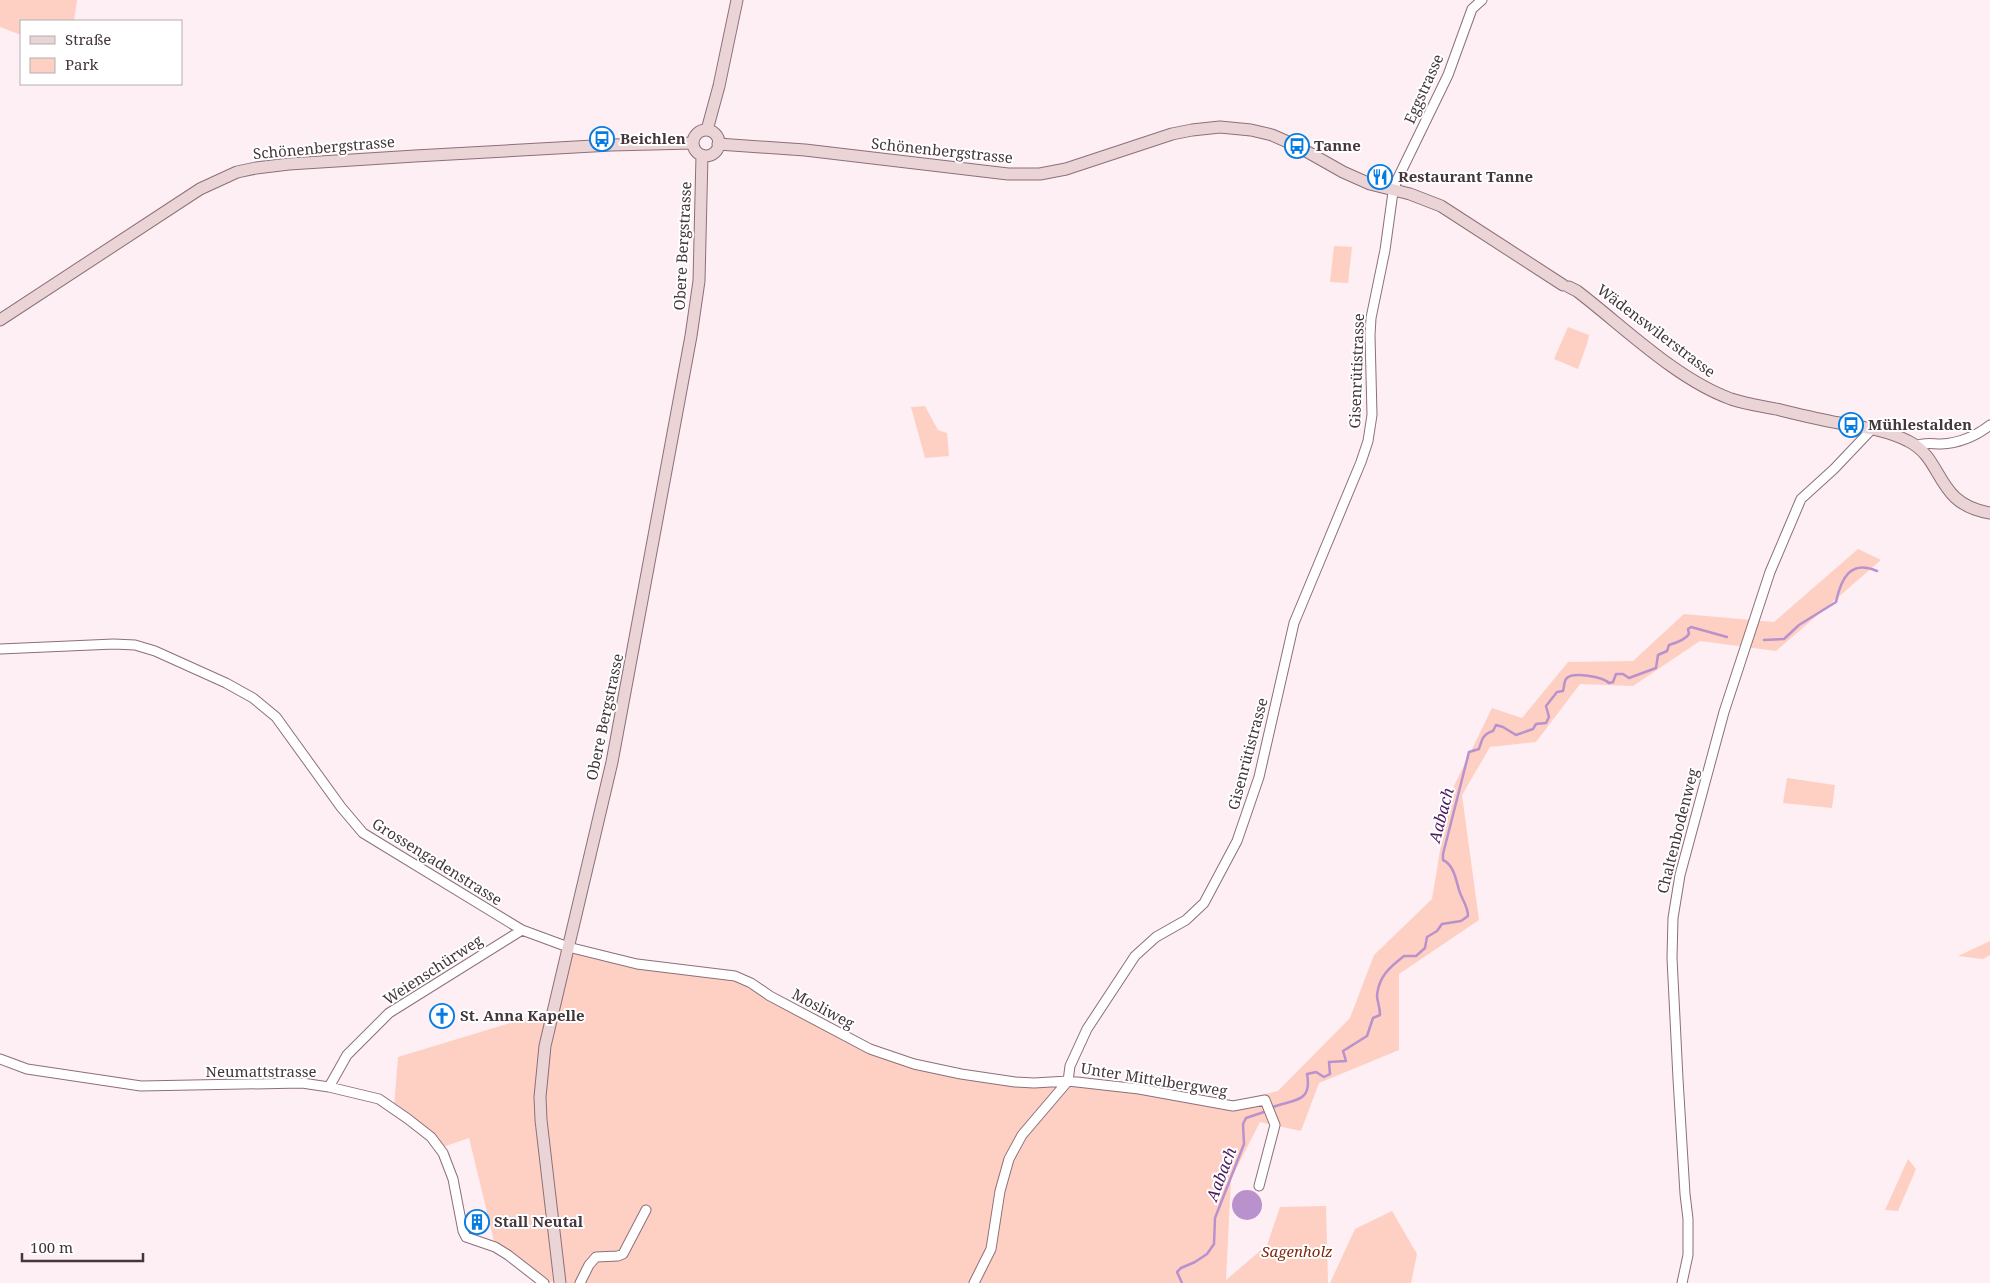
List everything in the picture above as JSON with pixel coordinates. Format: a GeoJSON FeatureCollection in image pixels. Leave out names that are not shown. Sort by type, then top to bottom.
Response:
{"type":"FeatureCollection","features":[{"type":"Feature","properties":{"kind":"street"},"geometry":{"type":"LineString","coordinates":[[708,130],[737,0]]}},
{"type":"Feature","properties":{"kind":"street","name":"Eggstrasse"},"geometry":{"type":"LineString","coordinates":[[1393,192],[1396,180],[1448,75],[1469,15],[1472,9],[1482,0]]}},
{"type":"Feature","properties":{"kind":"street","name":"Wädenswilerstrasse"},"geometry":{"type":"LineString","coordinates":[[1157,139],[1204,128],[1251,130],[1287,141],[1356,178],[1393,192],[1410,194],[1442,206],[1566,286],[1577,291],[1681,372],[1710,391],[1754,405],[1872,429],[1902,438],[1916,446],[1927,458],[1950,494],[1957,500],[1976,510],[1990,513]]}},
{"type":"Feature","properties":{"kind":"street"},"geometry":{"type":"LineString","coordinates":[[708,130],[716,135],[718,144],[713,153],[702,155],[695,150],[693,143],[697,133],[708,130]]}},
{"type":"Feature","properties":{"kind":"street","name":"Schönenbergstrasse"},"geometry":{"type":"LineString","coordinates":[[718,144],[805,150],[1026,175],[1066,169],[1157,139]]}},
{"type":"Feature","properties":{"kind":"street","name":"Schönenbergstrasse"},"geometry":{"type":"LineString","coordinates":[[0,320],[200,189],[237,172],[289,164],[611,145],[693,143]]}},
{"type":"Feature","properties":{"kind":"street","name":"Obere Bergstrasse"},"geometry":{"type":"LineString","coordinates":[[560,1283],[541,1120],[540,1096],[545,1046],[614,752],[691,336],[699,281],[702,155]]}},
{"type":"Feature","properties":{"kind":"street","name":"Gisenrütistrasse"},"geometry":{"type":"LineString","coordinates":[[974,1283],[991,1249],[1000,1191],[1009,1159],[1022,1135],[1068,1081],[1070,1066],[1087,1030],[1135,956],[1156,937],[1186,920],[1204,903],[1237,841],[1259,777],[1294,623],[1368,441],[1372,415],[1371,318],[1385,250],[1393,192]]}},
{"type":"Feature","properties":{"kind":"street"},"geometry":{"type":"LineString","coordinates":[[1916,446],[1922,443],[1939,444],[1957,441],[1974,435],[1990,425]]}},
{"type":"Feature","properties":{"kind":"street","name":"Chaltenbodenweg"},"geometry":{"type":"LineString","coordinates":[[1682,1283],[1688,1255],[1688,1219],[1680,1127],[1672,958],[1673,918],[1680,875],[1724,712],[1770,572],[1801,499],[1872,429]]}},
{"type":"Feature","properties":{"kind":"street","name":"Grossengadenstrasse"},"geometry":{"type":"LineString","coordinates":[[0,649],[114,644],[135,645],[155,651],[226,683],[253,698],[276,717],[341,807],[363,834],[522,930],[568,948]]}},
{"type":"Feature","properties":{"kind":"street","name":"Weienschürweg"},"geometry":{"type":"LineString","coordinates":[[329,1086],[347,1055],[389,1013],[522,930]]}},
{"type":"Feature","properties":{"kind":"street","name":"Mosliweg"},"geometry":{"type":"LineString","coordinates":[[568,948],[637,964],[735,976],[870,1049],[914,1064],[961,1074],[1015,1082],[1068,1081]]}},
{"type":"Feature","properties":{"kind":"street","name":"Neumattstrasse"},"geometry":{"type":"LineString","coordinates":[[0,1059],[27,1069],[140,1086],[302,1083],[329,1086],[379,1099],[431,1137],[443,1153],[453,1179],[463,1232],[466,1237],[495,1247],[544,1283]]}},
{"type":"Feature","properties":{"kind":"street","name":"Unter Mittelbergweg"},"geometry":{"type":"LineString","coordinates":[[1068,1081],[1139,1089],[1233,1106],[1265,1100],[1275,1125],[1259,1186]]}},
{"type":"Feature","properties":{"kind":"street"},"geometry":{"type":"LineString","coordinates":[[580,1283],[589,1265],[596,1257],[623,1254],[646,1210]]}},
{"type":"Feature","properties":{"kind":"green space"},"geometry":{"type":"Polygon","coordinates":[[[0,0],[77,0],[74,20],[20,20],[20,35],[0,27],[0,0]]]}},
{"type":"Feature","properties":{"kind":"green space"},"geometry":{"type":"Polygon","coordinates":[[[1334,246],[1352,247],[1348,283],[1330,282],[1334,246]]]}},
{"type":"Feature","properties":{"kind":"green space"},"geometry":{"type":"Polygon","coordinates":[[[1568,327],[1589,335],[1578,369],[1554,359],[1568,327]]]}},
{"type":"Feature","properties":{"kind":"green space"},"geometry":{"type":"Polygon","coordinates":[[[925,406],[938,430],[947,433],[949,456],[925,458],[911,407],[925,406]]]}},
{"type":"Feature","properties":{"kind":"green space"},"geometry":{"type":"Polygon","coordinates":[[[1858,549],[1881,560],[1776,651],[1700,641],[1633,686],[1580,684],[1536,742],[1490,747],[1462,795],[1479,920],[1399,974],[1399,1050],[1319,1083],[1301,1131],[1260,1122],[1231,1179],[1226,1280],[1267,1245],[1280,1207],[1326,1206],[1328,1283],[562,1283],[544,1093],[568,947],[735,976],[870,1049],[914,1064],[1015,1082],[1068,1081],[1225,1104],[1278,1091],[1350,1018],[1374,955],[1432,899],[1449,796],[1492,708],[1522,718],[1568,662],[1633,661],[1684,614],[1774,622],[1858,549]]]}},
{"type":"Feature","properties":{"kind":"green space"},"geometry":{"type":"Polygon","coordinates":[[[1787,778],[1835,785],[1832,808],[1783,803],[1787,778]]]}},
{"type":"Feature","properties":{"kind":"green space"},"geometry":{"type":"Polygon","coordinates":[[[1990,941],[1990,955],[1983,959],[1958,956],[1990,941]]]}},
{"type":"Feature","properties":{"kind":"green space"},"geometry":{"type":"Polygon","coordinates":[[[536,1015],[547,1018],[538,1058],[553,1281],[549,1283],[495,1245],[469,1138],[443,1147],[427,1128],[394,1107],[398,1057],[536,1015]]]}},
{"type":"Feature","properties":{"kind":"green space"},"geometry":{"type":"Polygon","coordinates":[[[1908,1159],[1916,1169],[1898,1211],[1885,1210],[1908,1159]]]}},
{"type":"Feature","properties":{"kind":"green space","name":"Sagenholz"},"geometry":{"type":"Polygon","coordinates":[[[1392,1211],[1417,1254],[1411,1283],[1330,1283],[1355,1229],[1392,1211]]]}},
{"type":"Feature","properties":{"kind":"shaded area"},"geometry":{"type":"Polygon","coordinates":[[[1247,1190],[1253,1191],[1261,1199],[1261,1211],[1253,1219],[1247,1220],[1241,1219],[1233,1211],[1232,1205],[1233,1199],[1241,1191],[1247,1190]]]}},
{"type":"Feature","properties":{"kind":"waterway","name":"Aabach"},"geometry":{"type":"LineString","coordinates":[[1764,640],[1784,639],[1799,625],[1836,602],[1844,579],[1853,569],[1868,568],[1877,571]]}},
{"type":"Feature","properties":{"kind":"waterway","name":"Aabach"},"geometry":{"type":"LineString","coordinates":[[1271,1108],[1303,1096],[1307,1091],[1307,1074],[1316,1072],[1324,1077],[1330,1074],[1329,1062],[1346,1061],[1343,1051],[1367,1036],[1373,1018],[1380,1015],[1377,995],[1380,982],[1386,972],[1404,956],[1416,956],[1425,948],[1427,937],[1437,931],[1442,924],[1461,921],[1468,916],[1454,873],[1450,865],[1443,860],[1443,854],[1469,752],[1479,749],[1485,735],[1493,731],[1496,725],[1516,735],[1533,729],[1536,724],[1546,723],[1549,717],[1546,706],[1557,692],[1563,691],[1565,680],[1574,675],[1588,676],[1609,683],[1613,682],[1616,674],[1623,674],[1629,678],[1656,668],[1658,655],[1667,651],[1669,645],[1685,638],[1689,634],[1688,629],[1691,627],[1727,637]]}},
{"type":"Feature","properties":{"kind":"waterway","name":"Aabach"},"geometry":{"type":"LineString","coordinates":[[1182,1283],[1177,1272],[1207,1254],[1214,1244],[1215,1218],[1244,1144],[1243,1124],[1246,1118],[1267,1111]]}},
{"type":"Feature","properties":{"kind":"place","name":"Beichlen"},"geometry":{"type":"Point","coordinates":[602,139]}},
{"type":"Feature","properties":{"kind":"place","name":"Tanne"},"geometry":{"type":"Point","coordinates":[1297,146]}},
{"type":"Feature","properties":{"kind":"place","name":"Restaurant Tanne"},"geometry":{"type":"Point","coordinates":[1380,177]}},
{"type":"Feature","properties":{"kind":"place","name":"Mühlestalden"},"geometry":{"type":"Point","coordinates":[1851,425]}},
{"type":"Feature","properties":{"kind":"place","name":"St. Anna Kapelle"},"geometry":{"type":"Point","coordinates":[442,1016]}},
{"type":"Feature","properties":{"kind":"place","name":"Stall Neutal"},"geometry":{"type":"Point","coordinates":[477,1222]}}]}
